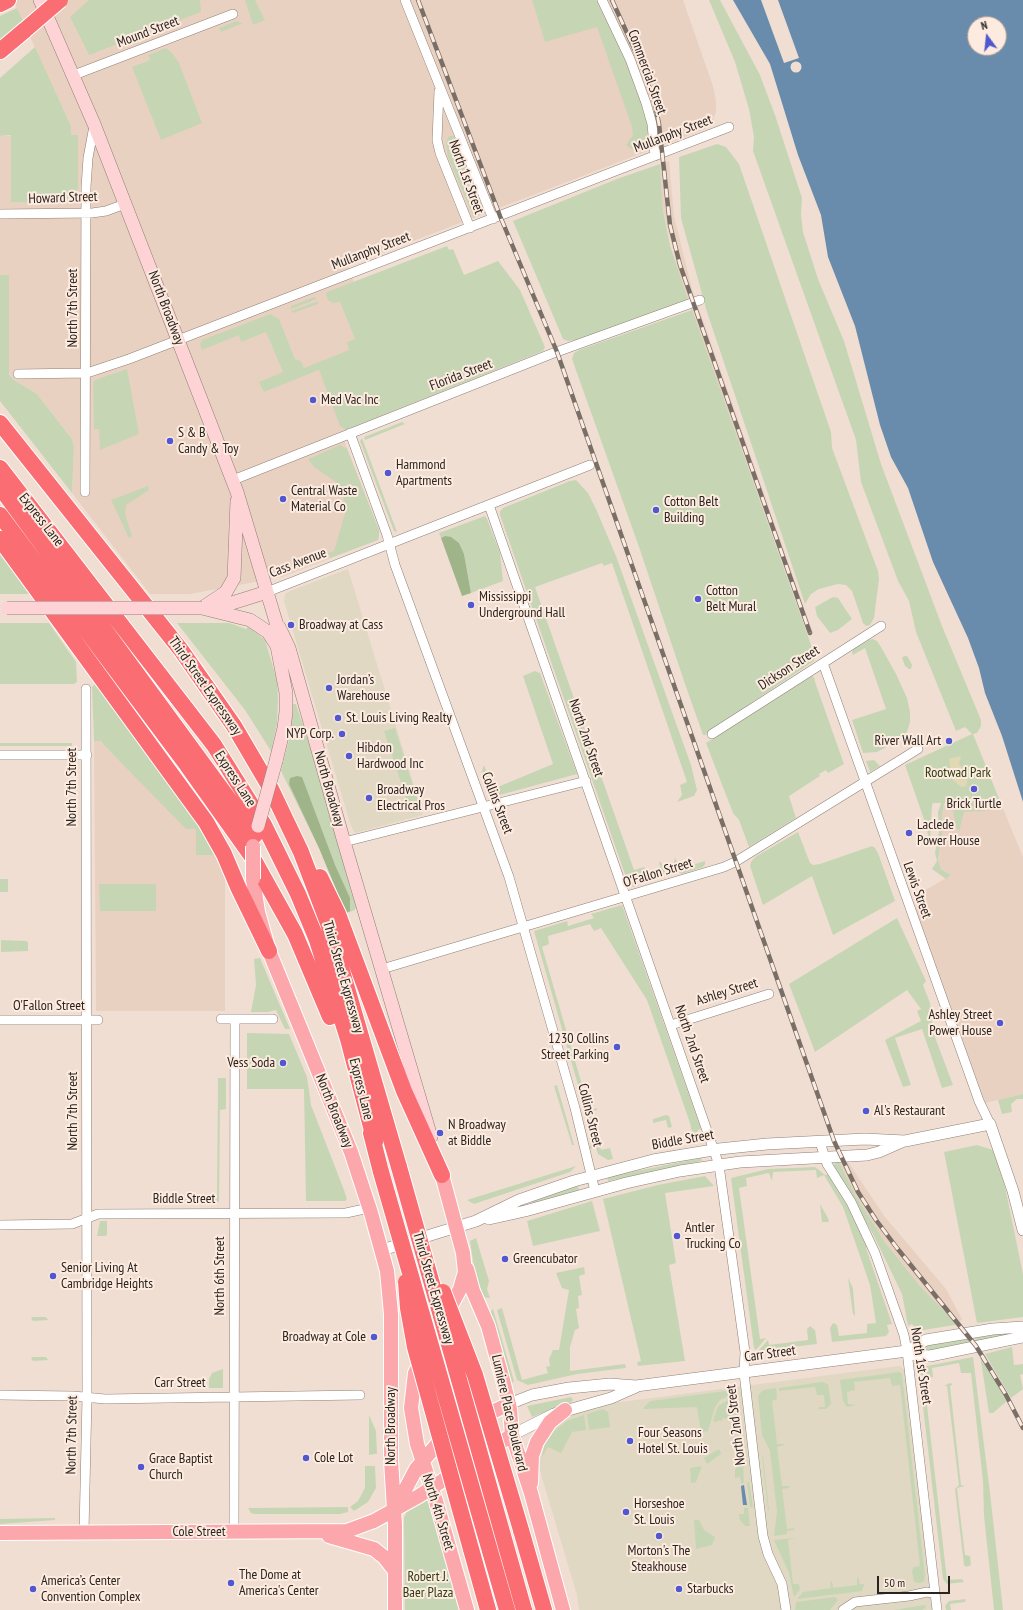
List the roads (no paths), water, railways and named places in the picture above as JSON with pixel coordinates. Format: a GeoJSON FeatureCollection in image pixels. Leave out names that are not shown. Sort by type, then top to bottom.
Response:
{"type":"FeatureCollection","features":[{"type":"Feature","properties":{"kind":"highway"},"geometry":{"type":"LineString","coordinates":[[0,4],[8,0]]}},
{"type":"Feature","properties":{"kind":"highway"},"geometry":{"type":"LineString","coordinates":[[0,51],[60,0]]}},
{"type":"Feature","properties":{"kind":"highway","name":"Third Street Expressway"},"geometry":{"type":"LineString","coordinates":[[0,422],[120,571],[214,696],[255,759],[301,852],[328,923],[399,1167],[524,1610]]}},
{"type":"Feature","properties":{"kind":"highway","name":"Express Lane"},"geometry":{"type":"LineString","coordinates":[[0,468],[209,740],[264,825],[298,894],[317,940],[350,1045],[374,1142]]}},
{"type":"Feature","properties":{"kind":"highway"},"geometry":{"type":"LineString","coordinates":[[0,487],[255,836]]}},
{"type":"Feature","properties":{"kind":"highway","name":"Third Street Expressway"},"geometry":{"type":"LineString","coordinates":[[0,515],[230,824],[264,877],[292,928],[311,968],[374,1142],[507,1610]]}},
{"type":"Feature","properties":{"kind":"highway"},"geometry":{"type":"LineString","coordinates":[[0,539],[203,817],[224,854],[269,951]]}},
{"type":"Feature","properties":{"kind":"highway"},"geometry":{"type":"LineString","coordinates":[[301,852],[324,882],[332,899],[404,1091],[442,1175]]}},
{"type":"Feature","properties":{"kind":"highway"},"geometry":{"type":"LineString","coordinates":[[420,1241],[450,1309],[475,1375],[544,1610]]}},
{"type":"Feature","properties":{"kind":"highway"},"geometry":{"type":"LineString","coordinates":[[406,1257],[408,1308],[415,1347],[488,1610]]}},
{"type":"Feature","properties":{"kind":"main road","name":"North Broadway"},"geometry":{"type":"LineString","coordinates":[[40,0],[74,75],[94,124],[235,486],[276,622],[289,648],[457,1228],[466,1263],[460,1289],[420,1362],[414,1379],[410,1408],[422,1460]]}},
{"type":"Feature","properties":{"kind":"main road"},"geometry":{"type":"LineString","coordinates":[[202,608],[226,592],[234,578],[235,486]]}},
{"type":"Feature","properties":{"kind":"main road","name":"Cass Avenue"},"geometry":{"type":"LineString","coordinates":[[4,608],[202,608],[232,603],[267,592]]}},
{"type":"Feature","properties":{"kind":"main road"},"geometry":{"type":"LineString","coordinates":[[202,608],[250,620],[268,632],[277,646]]}},
{"type":"Feature","properties":{"kind":"main road","name":"North Broadway"},"geometry":{"type":"LineString","coordinates":[[276,622],[277,646],[283,675],[286,712],[276,761],[255,836],[253,880],[258,912],[269,951],[351,1152],[382,1250],[387,1271],[391,1314],[395,1610]]}},
{"type":"Feature","properties":{"kind":"main road","name":"Lumiere Place Boulevard"},"geometry":{"type":"LineString","coordinates":[[466,1263],[470,1284],[488,1326],[509,1404],[512,1435],[531,1493],[563,1610]]}},
{"type":"Feature","properties":{"kind":"main road"},"geometry":{"type":"LineString","coordinates":[[394,1511],[408,1481],[422,1460],[445,1438],[475,1420],[509,1404]]}},
{"type":"Feature","properties":{"kind":"main road"},"geometry":{"type":"LineString","coordinates":[[531,1493],[531,1464],[534,1448],[544,1429],[565,1410]]}},
{"type":"Feature","properties":{"kind":"main road"},"geometry":{"type":"LineString","coordinates":[[475,1420],[496,1421],[509,1429],[512,1435]]}},
{"type":"Feature","properties":{"kind":"main road","name":"Cole Street"},"geometry":{"type":"LineString","coordinates":[[0,1533],[319,1532],[355,1529],[394,1511],[432,1488],[512,1435]]}},
{"type":"Feature","properties":{"kind":"main road","name":"North 4th Street"},"geometry":{"type":"LineString","coordinates":[[422,1460],[432,1488],[467,1610]]}},
{"type":"Feature","properties":{"kind":"main road"},"geometry":{"type":"LineString","coordinates":[[319,1532],[374,1549],[384,1557],[395,1571]]}},
{"type":"Feature","properties":{"kind":"street","name":"North 1st Street"},"geometry":{"type":"LineString","coordinates":[[406,0],[439,87],[493,219]]}},
{"type":"Feature","properties":{"kind":"street","name":"Commercial Street"},"geometry":{"type":"LineString","coordinates":[[602,0],[630,59],[642,90],[652,124],[655,156]]}},
{"type":"Feature","properties":{"kind":"street","name":"Mound Street"},"geometry":{"type":"LineString","coordinates":[[74,75],[233,14]]}},
{"type":"Feature","properties":{"kind":"street","name":"North 1st Street"},"geometry":{"type":"LineString","coordinates":[[439,87],[437,140],[440,153],[470,228]]}},
{"type":"Feature","properties":{"kind":"street","name":"North 7th Street"},"geometry":{"type":"LineString","coordinates":[[85,492],[87,373],[87,164],[94,124]]}},
{"type":"Feature","properties":{"kind":"street","name":"Mullanphy Street"},"geometry":{"type":"LineString","coordinates":[[18,374],[87,373],[179,341],[729,127]]}},
{"type":"Feature","properties":{"kind":"street","name":"Howard Street"},"geometry":{"type":"LineString","coordinates":[[0,214],[86,213],[106,211],[125,204]]}},
{"type":"Feature","properties":{"kind":"street","name":"Florida Street"},"geometry":{"type":"LineString","coordinates":[[235,486],[350,433],[557,352],[700,300]]}},
{"type":"Feature","properties":{"kind":"street","name":"Collins Street"},"geometry":{"type":"LineString","coordinates":[[350,433],[390,544],[395,565],[504,864],[575,1108],[595,1191]]}},
{"type":"Feature","properties":{"kind":"street","name":"Cass Avenue"},"geometry":{"type":"LineString","coordinates":[[267,592],[590,465]]}},
{"type":"Feature","properties":{"kind":"street","name":"North 2nd Street"},"geometry":{"type":"LineString","coordinates":[[489,505],[715,1150],[719,1165],[745,1352],[744,1373],[763,1536],[768,1554],[782,1584],[786,1610]]}},
{"type":"Feature","properties":{"kind":"street","name":"Dickson Street"},"geometry":{"type":"LineString","coordinates":[[712,734],[881,626]]}},
{"type":"Feature","properties":{"kind":"street","name":"Lewis Street"},"geometry":{"type":"LineString","coordinates":[[823,663],[864,782],[979,1101],[990,1124]]}},
{"type":"Feature","properties":{"kind":"street","name":"North 7th Street"},"geometry":{"type":"LineString","coordinates":[[84,1532],[87,1397],[86,689]]}},
{"type":"Feature","properties":{"kind":"street","name":"O'Fallon Street"},"geometry":{"type":"LineString","coordinates":[[382,969],[714,871],[735,862],[918,749]]}},
{"type":"Feature","properties":{"kind":"street"},"geometry":{"type":"LineString","coordinates":[[0,755],[87,755]]}},
{"type":"Feature","properties":{"kind":"street"},"geometry":{"type":"LineString","coordinates":[[344,842],[586,781]]}},
{"type":"Feature","properties":{"kind":"street","name":"Ashley Street"},"geometry":{"type":"LineString","coordinates":[[671,1025],[769,994]]}},
{"type":"Feature","properties":{"kind":"street"},"geometry":{"type":"LineString","coordinates":[[221,1019],[273,1019]]}},
{"type":"Feature","properties":{"kind":"street","name":"North 6th Street"},"geometry":{"type":"LineString","coordinates":[[234,1532],[234,1214],[236,1019]]}},
{"type":"Feature","properties":{"kind":"street","name":"O'Fallon Street"},"geometry":{"type":"LineString","coordinates":[[0,1020],[98,1020]]}},
{"type":"Feature","properties":{"kind":"street"},"geometry":{"type":"LineString","coordinates":[[990,1124],[1013,1191],[1023,1230]]}},
{"type":"Feature","properties":{"kind":"street","name":"Biddle Street"},"geometry":{"type":"LineString","coordinates":[[476,1221],[525,1211],[650,1177],[719,1165],[824,1158],[879,1152],[905,1141],[990,1124]]}},
{"type":"Feature","properties":{"kind":"street","name":"Biddle Street"},"geometry":{"type":"LineString","coordinates":[[382,1250],[457,1228],[476,1221],[519,1200],[591,1176],[653,1160],[715,1150],[767,1144],[865,1139],[905,1141]]}},
{"type":"Feature","properties":{"kind":"street","name":"North 1st Street"},"geometry":{"type":"LineString","coordinates":[[820,1142],[824,1158],[851,1202],[873,1247],[900,1322],[907,1351],[937,1610]]}},
{"type":"Feature","properties":{"kind":"street","name":"Biddle Street"},"geometry":{"type":"LineString","coordinates":[[0,1225],[72,1224],[98,1214],[346,1213],[369,1208]]}},
{"type":"Feature","properties":{"kind":"street","name":"Carr Street"},"geometry":{"type":"LineString","coordinates":[[509,1404],[538,1394],[569,1388],[610,1384],[636,1386],[744,1373],[907,1351],[926,1340],[999,1329],[1023,1327]]}},
{"type":"Feature","properties":{"kind":"street","name":"Carr Street"},"geometry":{"type":"LineString","coordinates":[[907,1351],[915,1354],[930,1356],[1023,1338]]}},
{"type":"Feature","properties":{"kind":"street","name":"Carr Street"},"geometry":{"type":"LineString","coordinates":[[512,1435],[543,1418],[565,1410],[611,1398],[636,1386]]}},
{"type":"Feature","properties":{"kind":"street","name":"Carr Street"},"geometry":{"type":"LineString","coordinates":[[0,1395],[87,1397],[105,1399],[360,1395]]}},
{"type":"Feature","properties":{"kind":"street"},"geometry":{"type":"LineString","coordinates":[[843,1610],[854,1602],[909,1596],[919,1599],[927,1598],[935,1594]]}},
{"type":"Feature","properties":{"kind":"water"},"geometry":{"type":"Polygon","coordinates":[[[733,0],[1023,0],[1023,802],[1002,736],[985,693],[979,668],[968,638],[933,562],[908,488],[891,457],[880,425],[855,326],[828,257],[821,215],[798,155],[770,64],[733,0]]]}},
{"type":"Feature","properties":{"kind":"water"},"geometry":{"type":"Polygon","coordinates":[[[744,1485],[747,1505],[743,1505],[741,1486],[744,1485]]]}},
{"type":"Feature","properties":{"kind":"railway"},"geometry":{"type":"LineString","coordinates":[[418,0],[500,216],[557,352],[834,1141],[858,1192],[876,1220],[976,1346],[1006,1395],[1023,1428]]}},
{"type":"Feature","properties":{"kind":"railway"},"geometry":{"type":"LineString","coordinates":[[612,0],[642,66],[655,104],[659,124],[670,225],[680,265],[810,633]]}},
{"type":"Feature","properties":{"kind":"place","name":"Med Vac Inc"},"geometry":{"type":"Point","coordinates":[313,400]}},
{"type":"Feature","properties":{"kind":"place","name":"S & B Candy & Toy"},"geometry":{"type":"Point","coordinates":[170,441]}},
{"type":"Feature","properties":{"kind":"place","name":"Hammond Apartments"},"geometry":{"type":"Point","coordinates":[388,473]}},
{"type":"Feature","properties":{"kind":"place","name":"Central Waste Material Co"},"geometry":{"type":"Point","coordinates":[283,499]}},
{"type":"Feature","properties":{"kind":"place","name":"Cotton Belt Building"},"geometry":{"type":"Point","coordinates":[656,510]}},
{"type":"Feature","properties":{"kind":"place","name":"Cotton Belt Mural"},"geometry":{"type":"Point","coordinates":[698,599]}},
{"type":"Feature","properties":{"kind":"place","name":"Mississippi Underground Hall"},"geometry":{"type":"Point","coordinates":[471,605]}},
{"type":"Feature","properties":{"kind":"place","name":"Broadway at Cass"},"geometry":{"type":"Point","coordinates":[291,625]}},
{"type":"Feature","properties":{"kind":"place","name":"Jordan’s Warehouse"},"geometry":{"type":"Point","coordinates":[329,688]}},
{"type":"Feature","properties":{"kind":"place","name":"St. Louis Living Realty"},"geometry":{"type":"Point","coordinates":[338,718]}},
{"type":"Feature","properties":{"kind":"place","name":"NYP Corp."},"geometry":{"type":"Point","coordinates":[342,734]}},
{"type":"Feature","properties":{"kind":"place","name":"River Wall Art"},"geometry":{"type":"Point","coordinates":[949,741]}},
{"type":"Feature","properties":{"kind":"place","name":"Hibdon Hardwood Inc"},"geometry":{"type":"Point","coordinates":[349,756]}},
{"type":"Feature","properties":{"kind":"place","name":"Brick Turtle"},"geometry":{"type":"Point","coordinates":[974,789]}},
{"type":"Feature","properties":{"kind":"place","name":"Broadway Electrical Pros"},"geometry":{"type":"Point","coordinates":[369,798]}},
{"type":"Feature","properties":{"kind":"place","name":"Laclede Power House"},"geometry":{"type":"Point","coordinates":[909,833]}},
{"type":"Feature","properties":{"kind":"place","name":"Ashley Street Power House"},"geometry":{"type":"Point","coordinates":[1000,1023]}},
{"type":"Feature","properties":{"kind":"place","name":"1230 Collins Street Parking"},"geometry":{"type":"Point","coordinates":[617,1047]}},
{"type":"Feature","properties":{"kind":"place","name":"Vess Soda"},"geometry":{"type":"Point","coordinates":[283,1063]}},
{"type":"Feature","properties":{"kind":"place","name":"Al's Restaurant"},"geometry":{"type":"Point","coordinates":[866,1111]}},
{"type":"Feature","properties":{"kind":"place","name":"N Broadway at Biddle"},"geometry":{"type":"Point","coordinates":[440,1133]}},
{"type":"Feature","properties":{"kind":"place","name":"Antler Trucking Co"},"geometry":{"type":"Point","coordinates":[677,1236]}},
{"type":"Feature","properties":{"kind":"place","name":"Greencubator"},"geometry":{"type":"Point","coordinates":[505,1259]}},
{"type":"Feature","properties":{"kind":"place","name":"Senior Living At Cambridge Heights"},"geometry":{"type":"Point","coordinates":[53,1276]}},
{"type":"Feature","properties":{"kind":"place","name":"Broadway at Cole"},"geometry":{"type":"Point","coordinates":[374,1337]}},
{"type":"Feature","properties":{"kind":"place","name":"Four Seasons Hotel St. Louis"},"geometry":{"type":"Point","coordinates":[630,1441]}},
{"type":"Feature","properties":{"kind":"place","name":"Cole Lot"},"geometry":{"type":"Point","coordinates":[306,1458]}},
{"type":"Feature","properties":{"kind":"place","name":"Grace Baptist Church"},"geometry":{"type":"Point","coordinates":[141,1467]}},
{"type":"Feature","properties":{"kind":"place","name":"Horseshoe St. Louis"},"geometry":{"type":"Point","coordinates":[626,1512]}},
{"type":"Feature","properties":{"kind":"place","name":"Morton's The Steakhouse"},"geometry":{"type":"Point","coordinates":[659,1536]}},
{"type":"Feature","properties":{"kind":"place","name":"The Dome at America's Center"},"geometry":{"type":"Point","coordinates":[231,1583]}},
{"type":"Feature","properties":{"kind":"place","name":"America’s Center Convention Complex"},"geometry":{"type":"Point","coordinates":[33,1589]}},
{"type":"Feature","properties":{"kind":"place","name":"Starbucks"},"geometry":{"type":"Point","coordinates":[679,1589]}},
{"type":"Feature","properties":{"kind":"park label","name":"Rootwad Park"},"geometry":{"type":"Point","coordinates":[958,773]}},
{"type":"Feature","properties":{"kind":"park label","name":"Robert J. Baer Plaza"},"geometry":{"type":"Point","coordinates":[428,1586]}}]}
